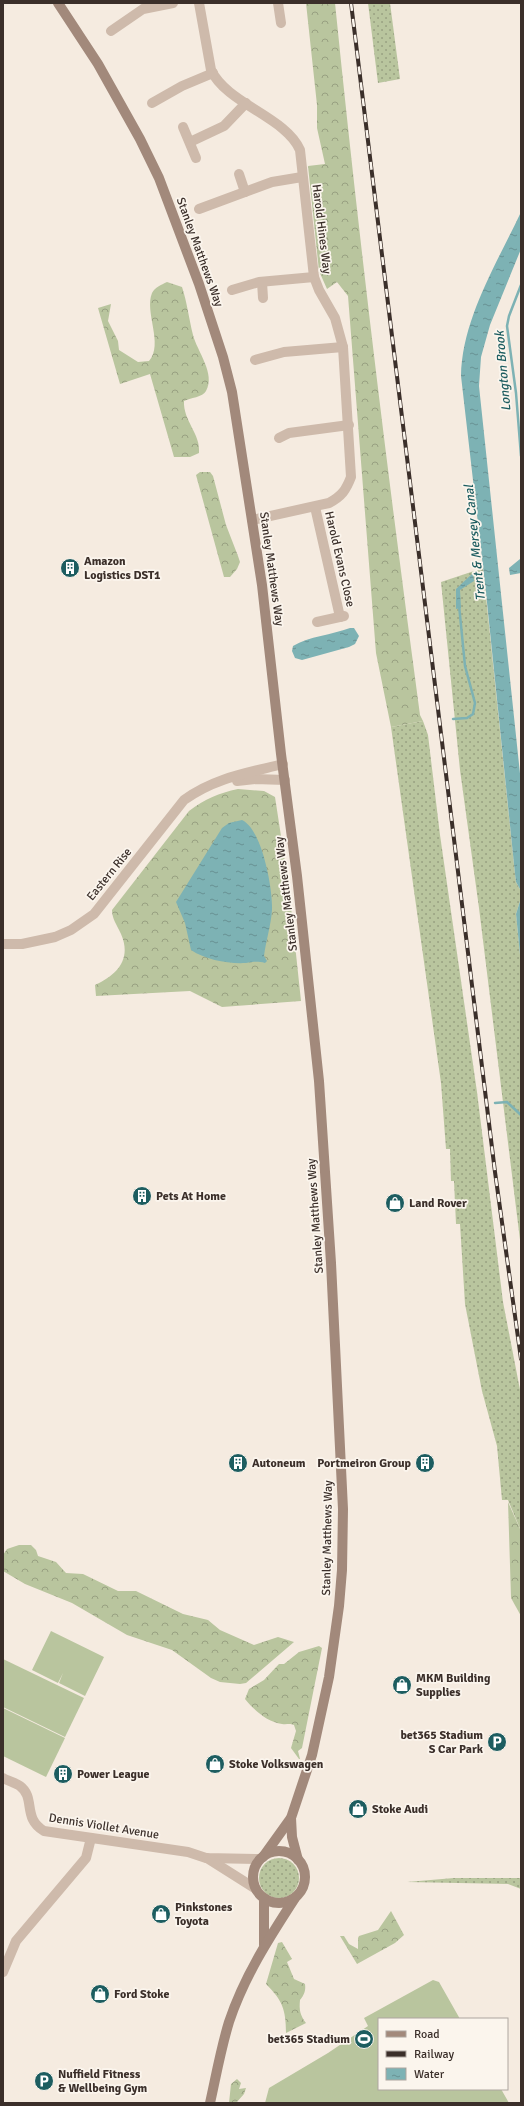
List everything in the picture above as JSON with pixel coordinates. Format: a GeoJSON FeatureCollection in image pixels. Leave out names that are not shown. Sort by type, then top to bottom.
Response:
{"type":"FeatureCollection","features":[{"type":"Feature","properties":{"kind":"main road","name":"Stanley Matthews Way"},"geometry":{"type":"LineString","coordinates":[[58,3],[90,52],[140,139],[159,178],[219,340],[230,385],[262,585],[282,764],[297,876],[318,1081],[331,1263],[344,1510],[339,1606],[329,1677],[312,1755],[291,1818],[262,1858]]}},
{"type":"Feature","properties":{"kind":"main road","name":"Stanley Matthews Way"},"geometry":{"type":"LineString","coordinates":[[291,1818],[292,1837],[298,1860]]}},
{"type":"Feature","properties":{"kind":"main road"},"geometry":{"type":"LineString","coordinates":[[210,2103],[229,2023],[248,1976],[264,1946],[304,1886],[305,1879],[303,1866],[298,1860],[288,1853],[280,1851],[262,1858],[256,1866],[253,1877],[256,1889],[264,1898],[271,1902],[280,1904],[295,1898]]}},
{"type":"Feature","properties":{"kind":"main road"},"geometry":{"type":"LineString","coordinates":[[264,1898],[264,1946]]}},
{"type":"Feature","properties":{"kind":"street"},"geometry":{"type":"LineString","coordinates":[[111,31],[141,6],[173,3]]}},
{"type":"Feature","properties":{"kind":"street"},"geometry":{"type":"LineString","coordinates":[[152,103],[182,86],[213,73],[199,3]]}},
{"type":"Feature","properties":{"kind":"street","name":"Harold Hines Way"},"geometry":{"type":"LineString","coordinates":[[213,73],[219,81],[246,103],[287,132],[298,144],[300,150],[314,277],[319,290],[334,318],[343,347],[351,477],[348,486],[341,497],[315,507],[252,520]]}},
{"type":"Feature","properties":{"kind":"street"},"geometry":{"type":"LineString","coordinates":[[190,142],[224,126],[246,103]]}},
{"type":"Feature","properties":{"kind":"street"},"geometry":{"type":"LineString","coordinates":[[183,127],[196,158]]}},
{"type":"Feature","properties":{"kind":"street"},"geometry":{"type":"LineString","coordinates":[[239,174],[245,192]]}},
{"type":"Feature","properties":{"kind":"street"},"geometry":{"type":"LineString","coordinates":[[199,209],[272,182],[302,177]]}},
{"type":"Feature","properties":{"kind":"street"},"geometry":{"type":"LineString","coordinates":[[232,290],[262,282],[314,277]]}},
{"type":"Feature","properties":{"kind":"street"},"geometry":{"type":"LineString","coordinates":[[262,282],[263,298]]}},
{"type":"Feature","properties":{"kind":"street"},"geometry":{"type":"LineString","coordinates":[[255,360],[284,352],[343,347]]}},
{"type":"Feature","properties":{"kind":"street"},"geometry":{"type":"LineString","coordinates":[[279,438],[288,433],[349,425]]}},
{"type":"Feature","properties":{"kind":"street","name":"Harold Evans Close"},"geometry":{"type":"LineString","coordinates":[[315,507],[342,616],[317,622]]}},
{"type":"Feature","properties":{"kind":"street","name":"Eastern Rise"},"geometry":{"type":"LineString","coordinates":[[3,944],[22,944],[54,937],[71,930],[94,914],[184,800],[201,788],[213,783],[282,764]]}},
{"type":"Feature","properties":{"kind":"street","name":"Eastern Rise"},"geometry":{"type":"LineString","coordinates":[[213,783],[255,779],[284,780]]}},
{"type":"Feature","properties":{"kind":"street","name":"Dennis Viollet Avenue"},"geometry":{"type":"LineString","coordinates":[[3,1778],[20,1786],[26,1792],[31,1816],[38,1828],[44,1831],[188,1852],[206,1858],[256,1889]]}},
{"type":"Feature","properties":{"kind":"street"},"geometry":{"type":"LineString","coordinates":[[3,1972],[16,1941],[86,1858],[91,1838]]}},
{"type":"Feature","properties":{"kind":"street","name":"Dennis Viollet Avenue"},"geometry":{"type":"LineString","coordinates":[[206,1858],[262,1858]]}},
{"type":"Feature","properties":{"kind":"green space"},"geometry":{"type":"Polygon","coordinates":[[[306,3],[335,3],[385,448],[420,715],[423,721],[391,727],[376,653],[348,296],[337,282],[327,289],[319,271],[308,166],[325,164],[317,128],[317,105],[306,3]]]}},
{"type":"Feature","properties":{"kind":"green space"},"geometry":{"type":"Polygon","coordinates":[[[368,3],[390,3],[400,79],[378,83],[368,3]]]}},
{"type":"Feature","properties":{"kind":"green space"},"geometry":{"type":"Polygon","coordinates":[[[167,282],[182,287],[193,335],[205,363],[209,377],[206,391],[204,393],[184,401],[186,415],[195,433],[199,446],[199,453],[190,457],[174,457],[150,374],[120,384],[98,308],[111,304],[108,321],[118,341],[119,350],[138,362],[149,361],[155,346],[150,301],[152,293],[155,289],[167,282]]]}},
{"type":"Feature","properties":{"kind":"green space"},"geometry":{"type":"Polygon","coordinates":[[[200,472],[210,472],[213,476],[226,525],[240,562],[237,569],[230,577],[224,577],[196,475],[200,472]]]}},
{"type":"Feature","properties":{"kind":"green space"},"geometry":{"type":"Polygon","coordinates":[[[483,568],[515,874],[516,882],[521,891],[521,898],[516,914],[521,965],[521,1248],[479,908],[460,770],[441,582],[483,568]]]}},
{"type":"Feature","properties":{"kind":"green space"},"geometry":{"type":"Polygon","coordinates":[[[423,721],[428,735],[440,835],[477,1092],[503,1302],[521,1395],[521,1531],[508,1500],[502,1500],[497,1446],[482,1391],[465,1304],[460,1224],[456,1224],[454,1181],[451,1181],[450,1149],[446,1149],[441,1083],[391,727],[423,721]]]}},
{"type":"Feature","properties":{"kind":"green space"},"geometry":{"type":"Polygon","coordinates":[[[238,789],[264,791],[275,797],[289,888],[301,1001],[222,1007],[190,991],[96,996],[95,985],[116,971],[125,951],[124,943],[112,910],[189,811],[212,797],[238,789]]]}},
{"type":"Feature","properties":{"kind":"green space"},"geometry":{"type":"Polygon","coordinates":[[[508,1502],[521,1531],[521,1616],[511,1598],[508,1502]]]}},
{"type":"Feature","properties":{"kind":"green space"},"geometry":{"type":"Polygon","coordinates":[[[19,1545],[31,1545],[36,1550],[38,1556],[56,1562],[66,1573],[83,1574],[118,1591],[136,1591],[183,1614],[208,1620],[220,1630],[254,1645],[278,1637],[294,1642],[246,1683],[240,1684],[220,1682],[211,1678],[172,1650],[127,1635],[72,1603],[25,1584],[3,1571],[3,1555],[7,1549],[19,1545]]]}},
{"type":"Feature","properties":{"kind":"green space"},"geometry":{"type":"Polygon","coordinates":[[[51,1631],[104,1657],[85,1696],[59,1683],[63,1673],[58,1683],[32,1670],[51,1631]]]}},
{"type":"Feature","properties":{"kind":"green space"},"geometry":{"type":"Polygon","coordinates":[[[319,1646],[322,1648],[302,1748],[298,1751],[299,1759],[291,1748],[296,1731],[294,1725],[271,1721],[252,1707],[245,1699],[249,1689],[264,1680],[279,1664],[284,1664],[299,1652],[319,1646]]]}},
{"type":"Feature","properties":{"kind":"green space"},"geometry":{"type":"Polygon","coordinates":[[[3,1659],[84,1698],[65,1737],[3,1707],[3,1659]]]}},
{"type":"Feature","properties":{"kind":"green space"},"geometry":{"type":"Polygon","coordinates":[[[3,1708],[65,1738],[46,1777],[3,1756],[3,1708]]]}},
{"type":"Feature","properties":{"kind":"green space"},"geometry":{"type":"Polygon","coordinates":[[[283,1858],[290,1861],[296,1867],[299,1878],[298,1886],[290,1895],[283,1898],[275,1898],[268,1895],[260,1886],[259,1874],[262,1867],[271,1859],[283,1858]]]}},
{"type":"Feature","properties":{"kind":"green space"},"geometry":{"type":"Polygon","coordinates":[[[454,1878],[521,1878],[521,1889],[508,1884],[407,1882],[454,1878]]]}},
{"type":"Feature","properties":{"kind":"green space"},"geometry":{"type":"Polygon","coordinates":[[[391,1911],[404,1935],[395,1943],[357,1964],[340,1936],[344,1936],[349,1944],[358,1949],[359,1936],[378,1930],[391,1911]]]}},
{"type":"Feature","properties":{"kind":"green space"},"geometry":{"type":"Polygon","coordinates":[[[282,1942],[292,1959],[287,1962],[294,1979],[305,1984],[304,1993],[300,2000],[300,2012],[306,2023],[286,2033],[285,2017],[282,2006],[276,1995],[266,1984],[278,1943],[282,1942]]]}},
{"type":"Feature","properties":{"kind":"green space","name":"bet365 Stadium"},"geometry":{"type":"Polygon","coordinates":[[[433,1980],[439,1982],[459,2018],[378,2018],[378,2090],[502,2090],[509,2103],[265,2103],[269,2088],[328,2053],[368,2026],[364,2018],[433,1980]]]}},
{"type":"Feature","properties":{"kind":"green space"},"geometry":{"type":"Polygon","coordinates":[[[237,2079],[241,2083],[239,2089],[246,2088],[244,2094],[236,2103],[229,2103],[231,2084],[237,2079]]]}},
{"type":"Feature","properties":{"kind":"water"},"geometry":{"type":"Polygon","coordinates":[[[521,212],[521,249],[490,325],[481,357],[479,386],[521,783],[521,891],[516,882],[515,874],[486,593],[461,376],[467,334],[474,313],[482,292],[521,212]]]}},
{"type":"Feature","properties":{"kind":"water"},"geometry":{"type":"Polygon","coordinates":[[[521,542],[521,573],[510,575],[509,568],[520,559],[521,542]]]}},
{"type":"Feature","properties":{"kind":"water"},"geometry":{"type":"Polygon","coordinates":[[[473,573],[474,581],[460,590],[461,608],[456,609],[456,589],[473,573]]]}},
{"type":"Feature","properties":{"kind":"water"},"geometry":{"type":"Polygon","coordinates":[[[354,628],[359,636],[355,644],[302,660],[295,658],[292,651],[293,646],[306,640],[354,628]]]}},
{"type":"Feature","properties":{"kind":"water"},"geometry":{"type":"Polygon","coordinates":[[[242,820],[249,826],[261,847],[271,888],[272,910],[264,956],[267,961],[265,963],[225,962],[210,959],[191,950],[185,923],[176,902],[222,828],[229,823],[242,820]]]}},
{"type":"Feature","properties":{"kind":"water"},"geometry":{"type":"Polygon","coordinates":[[[521,898],[521,965],[516,914],[521,898]]]}},
{"type":"Feature","properties":{"kind":"waterway","name":"Longton Brook"},"geometry":{"type":"LineString","coordinates":[[521,285],[509,316],[507,326],[516,393],[521,456]]}},
{"type":"Feature","properties":{"kind":"waterway","name":"Longton Brook"},"geometry":{"type":"LineString","coordinates":[[453,719],[467,718],[473,714],[475,703],[465,666],[459,605]]}},
{"type":"Feature","properties":{"kind":"waterway"},"geometry":{"type":"LineString","coordinates":[[495,1103],[507,1102],[521,1115]]}},
{"type":"Feature","properties":{"kind":"railway"},"geometry":{"type":"LineString","coordinates":[[351,3],[495,1172],[521,1359]]}},
{"type":"Feature","properties":{"kind":"place","name":"Amazon Logistics DST1"},"geometry":{"type":"Point","coordinates":[70,568]}},
{"type":"Feature","properties":{"kind":"place","name":"Pets At Home"},"geometry":{"type":"Point","coordinates":[142,1196]}},
{"type":"Feature","properties":{"kind":"place","name":"Land Rover"},"geometry":{"type":"Point","coordinates":[395,1203]}},
{"type":"Feature","properties":{"kind":"place","name":"Autoneum"},"geometry":{"type":"Point","coordinates":[238,1463]}},
{"type":"Feature","properties":{"kind":"place","name":"Portmeiron Group"},"geometry":{"type":"Point","coordinates":[425,1463]}},
{"type":"Feature","properties":{"kind":"place","name":"MKM Building Supplies"},"geometry":{"type":"Point","coordinates":[402,1685]}},
{"type":"Feature","properties":{"kind":"place","name":"bet365 Stadium S Car Park"},"geometry":{"type":"Point","coordinates":[497,1742]}},
{"type":"Feature","properties":{"kind":"place","name":"Stoke Volkswagen"},"geometry":{"type":"Point","coordinates":[215,1764]}},
{"type":"Feature","properties":{"kind":"place","name":"Power League"},"geometry":{"type":"Point","coordinates":[63,1774]}},
{"type":"Feature","properties":{"kind":"place","name":"Stoke Audi"},"geometry":{"type":"Point","coordinates":[358,1809]}},
{"type":"Feature","properties":{"kind":"place","name":"Pinkstones Toyota"},"geometry":{"type":"Point","coordinates":[161,1914]}},
{"type":"Feature","properties":{"kind":"place","name":"Ford Stoke"},"geometry":{"type":"Point","coordinates":[100,1994]}},
{"type":"Feature","properties":{"kind":"place","name":"bet365 Stadium"},"geometry":{"type":"Point","coordinates":[364,2039]}},
{"type":"Feature","properties":{"kind":"place","name":"Nuffield Fitness & Wellbeing Gym"},"geometry":{"type":"Point","coordinates":[44,2081]}},
{"type":"Feature","properties":{"kind":"water label","name":"Trent & Mersey Canal"},"geometry":{"type":"Point","coordinates":[474,543]}}]}
